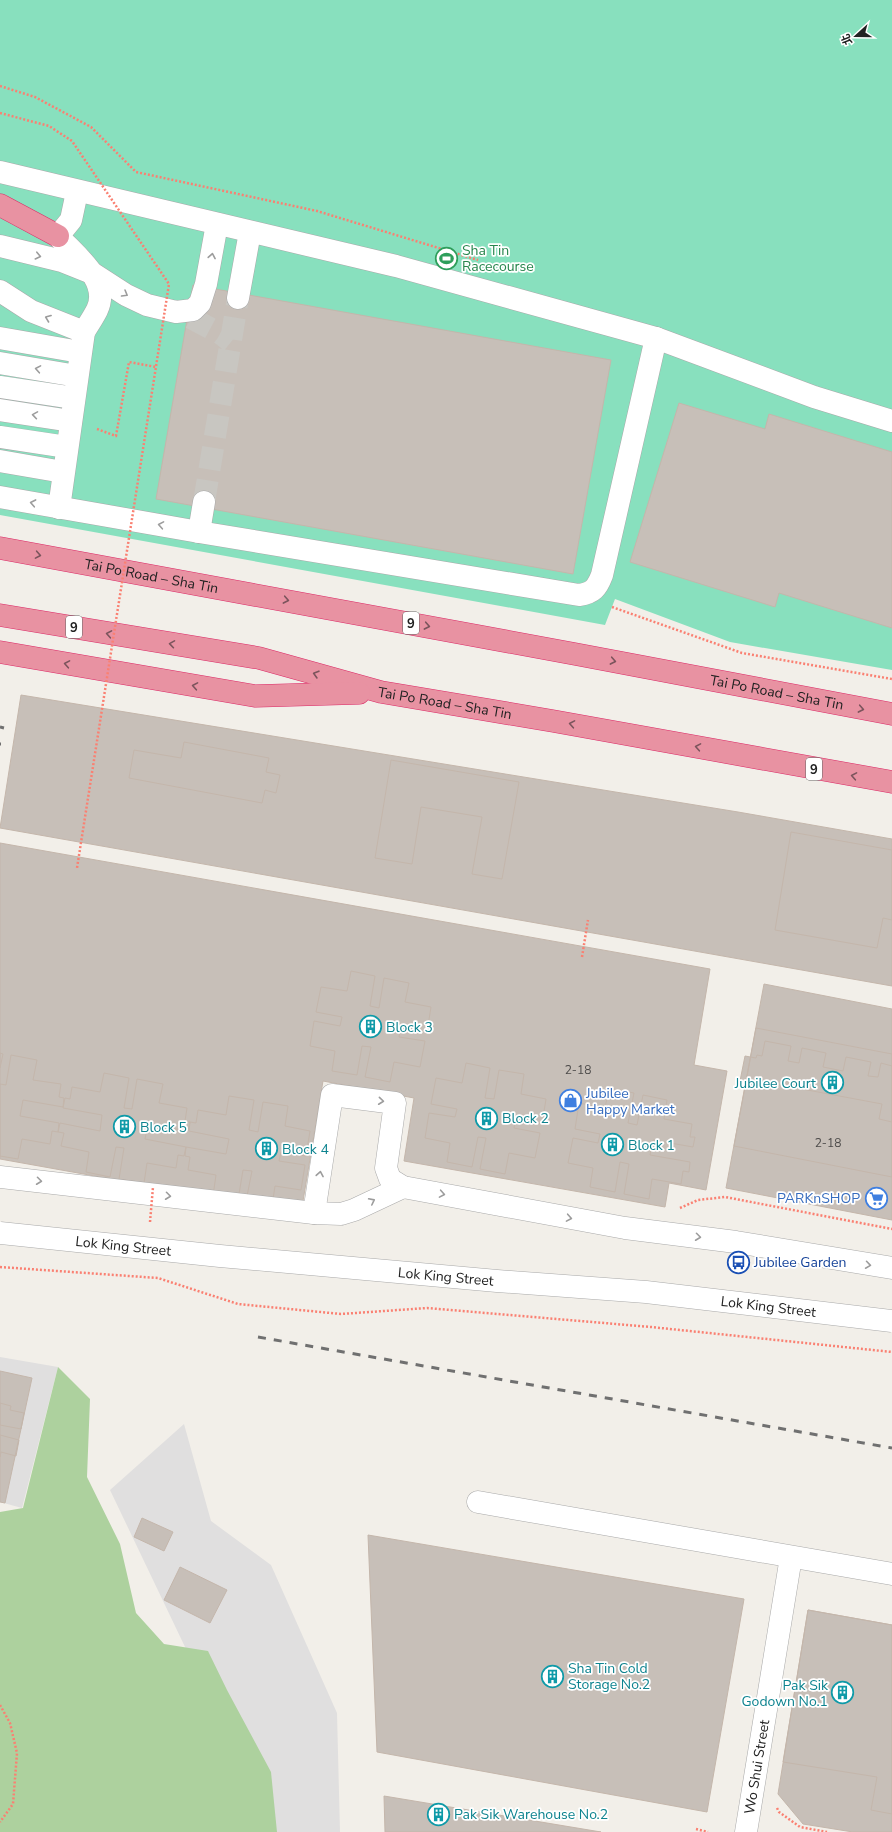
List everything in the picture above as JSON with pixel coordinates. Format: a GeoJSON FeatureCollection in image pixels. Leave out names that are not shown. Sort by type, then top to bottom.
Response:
{"type":"FeatureCollection","features":[{"type":"Feature","properties":{"kind":"highway"},"geometry":{"type":"LineString","coordinates":[[0,205],[58,236]]}},
{"type":"Feature","properties":{"kind":"highway","name":"Tai Po Road – Sha Tin"},"geometry":{"type":"LineString","coordinates":[[0,548],[892,714]]}},
{"type":"Feature","properties":{"kind":"highway","name":"Tai Po Road – Sha Tin"},"geometry":{"type":"LineString","coordinates":[[0,614],[259,658],[381,692],[553,721],[892,782]]}},
{"type":"Feature","properties":{"kind":"highway"},"geometry":{"type":"LineString","coordinates":[[0,652],[255,696],[381,692]]}},
{"type":"Feature","properties":{"kind":"street"},"geometry":{"type":"LineString","coordinates":[[0,172],[77,192],[396,266],[656,338],[814,397],[892,421]]}},
{"type":"Feature","properties":{"kind":"street"},"geometry":{"type":"LineString","coordinates":[[59,508],[82,342],[98,309],[100,297],[99,285],[92,273],[58,236],[71,220],[77,192]]}},
{"type":"Feature","properties":{"kind":"street"},"geometry":{"type":"LineString","coordinates":[[0,246],[62,261],[92,273],[126,295],[147,305],[184,315],[193,310],[200,303],[206,284],[217,224]]}},
{"type":"Feature","properties":{"kind":"street"},"geometry":{"type":"LineString","coordinates":[[238,298],[250,232]]}},
{"type":"Feature","properties":{"kind":"street"},"geometry":{"type":"LineString","coordinates":[[0,291],[82,342]]}},
{"type":"Feature","properties":{"kind":"street"},"geometry":{"type":"LineString","coordinates":[[0,325],[23,341]]}},
{"type":"Feature","properties":{"kind":"street"},"geometry":{"type":"LineString","coordinates":[[0,338],[23,341],[82,342]]}},
{"type":"Feature","properties":{"kind":"street"},"geometry":{"type":"LineString","coordinates":[[0,497],[199,532],[579,595],[590,593],[597,587],[602,575],[656,338]]}},
{"type":"Feature","properties":{"kind":"street"},"geometry":{"type":"LineString","coordinates":[[0,362],[77,376]]}},
{"type":"Feature","properties":{"kind":"street"},"geometry":{"type":"LineString","coordinates":[[0,386],[74,398]]}},
{"type":"Feature","properties":{"kind":"street"},"geometry":{"type":"LineString","coordinates":[[0,410],[71,421]]}},
{"type":"Feature","properties":{"kind":"street"},"geometry":{"type":"LineString","coordinates":[[0,437],[67,447]]}},
{"type":"Feature","properties":{"kind":"street"},"geometry":{"type":"LineString","coordinates":[[0,461],[63,472]]}},
{"type":"Feature","properties":{"kind":"street"},"geometry":{"type":"LineString","coordinates":[[199,532],[204,502]]}},
{"type":"Feature","properties":{"kind":"street"},"geometry":{"type":"LineString","coordinates":[[314,1213],[332,1095],[395,1103],[386,1168],[390,1179],[403,1187],[625,1228],[736,1242],[892,1268]]}},
{"type":"Feature","properties":{"kind":"street"},"geometry":{"type":"LineString","coordinates":[[0,1177],[314,1213],[341,1214],[354,1210],[403,1187]]}},
{"type":"Feature","properties":{"kind":"street","name":"Lok King Street"},"geometry":{"type":"LineString","coordinates":[[0,1233],[220,1256],[497,1281],[646,1292],[892,1321]]}},
{"type":"Feature","properties":{"kind":"street"},"geometry":{"type":"LineString","coordinates":[[478,1502],[892,1574]]}},
{"type":"Feature","properties":{"kind":"street","name":"Wo Shui Street"},"geometry":{"type":"LineString","coordinates":[[746,1832],[791,1557]]}},
{"type":"Feature","properties":{"kind":"path"},"geometry":{"type":"LineString","coordinates":[[0,86],[35,97],[91,127],[136,172]]}},
{"type":"Feature","properties":{"kind":"path"},"geometry":{"type":"LineString","coordinates":[[0,113],[49,126],[72,141],[170,284],[76,868]]}},
{"type":"Feature","properties":{"kind":"path"},"geometry":{"type":"LineString","coordinates":[[116,436],[129,362],[156,367]]}},
{"type":"Feature","properties":{"kind":"path"},"geometry":{"type":"LineString","coordinates":[[590,593],[600,603],[742,654],[892,679]]}},
{"type":"Feature","properties":{"kind":"path"},"geometry":{"type":"LineString","coordinates":[[582,956],[588,920]]}},
{"type":"Feature","properties":{"kind":"path"},"geometry":{"type":"LineString","coordinates":[[150,1223],[153,1187]]}},
{"type":"Feature","properties":{"kind":"path"},"geometry":{"type":"LineString","coordinates":[[676,1210],[698,1200],[724,1197],[892,1229]]}},
{"type":"Feature","properties":{"kind":"path"},"geometry":{"type":"LineString","coordinates":[[0,1267],[158,1278],[238,1304],[333,1313],[427,1308],[651,1327],[892,1352]]}},
{"type":"Feature","properties":{"kind":"path"},"geometry":{"type":"LineString","coordinates":[[0,1705],[10,1723],[17,1753],[13,1804],[0,1822]]}},
{"type":"Feature","properties":{"kind":"path"},"geometry":{"type":"LineString","coordinates":[[696,1829],[708,1832]]}},
{"type":"Feature","properties":{"kind":"shaded area"},"geometry":{"type":"Polygon","coordinates":[[[0,1357],[58,1367],[22,1508],[0,1502],[0,1357]]]}},
{"type":"Feature","properties":{"kind":"shaded area"},"geometry":{"type":"Polygon","coordinates":[[[184,1424],[211,1521],[271,1565],[337,1713],[340,1832],[248,1832],[262,1808],[110,1490],[184,1424]]]}},
{"type":"Feature","properties":{"kind":"green space","name":"Sha Tin Racecourse"},"geometry":{"type":"Polygon","coordinates":[[[0,0],[892,0],[892,670],[730,642],[615,599],[605,625],[0,515],[0,0]]]}},
{"type":"Feature","properties":{"kind":"green space"},"geometry":{"type":"Polygon","coordinates":[[[58,1367],[90,1399],[87,1477],[120,1544],[136,1613],[164,1644],[208,1651],[271,1772],[277,1832],[0,1832],[0,1512],[23,1508],[58,1367]]]}},
{"type":"Feature","properties":{"kind":"building"},"geometry":{"type":"Polygon","coordinates":[[[193,285],[611,360],[573,574],[156,499],[193,285]]]}},
{"type":"Feature","properties":{"kind":"building"},"geometry":{"type":"Polygon","coordinates":[[[679,403],[765,429],[769,414],[892,452],[892,628],[779,593],[775,607],[630,562],[679,403]]]}},
{"type":"Feature","properties":{"kind":"building"},"geometry":{"type":"Polygon","coordinates":[[[21,695],[738,812],[892,839],[892,986],[0,828],[21,695]]]}},
{"type":"Feature","properties":{"kind":"building"},"geometry":{"type":"Polygon","coordinates":[[[184,742],[269,758],[266,772],[280,775],[276,793],[265,790],[262,803],[129,778],[134,750],[181,758],[184,742]]]}},
{"type":"Feature","properties":{"kind":"building"},"geometry":{"type":"Polygon","coordinates":[[[391,760],[519,782],[502,879],[472,874],[482,817],[421,807],[412,864],[375,858],[391,760]]]}},
{"type":"Feature","properties":{"kind":"building"},"geometry":{"type":"Polygon","coordinates":[[[791,832],[892,850],[892,920],[883,918],[877,948],[775,930],[791,832]]]}},
{"type":"Feature","properties":{"kind":"building","name":"Jubilee Garden"},"geometry":{"type":"Polygon","coordinates":[[[0,843],[710,969],[694,1065],[727,1071],[706,1190],[669,1183],[665,1207],[404,1161],[414,1098],[323,1081],[301,1213],[0,1159],[0,843]]]}},
{"type":"Feature","properties":{"kind":"building","name":"Block 3"},"geometry":{"type":"Polygon","coordinates":[[[351,971],[375,976],[370,1006],[379,1008],[384,978],[409,983],[405,1002],[431,1007],[427,1032],[401,1027],[399,1037],[425,1041],[420,1067],[394,1062],[390,1082],[365,1077],[371,1047],[362,1046],[357,1075],[332,1071],[335,1051],[310,1046],[314,1021],[340,1026],[342,1017],[316,1012],[321,987],[347,991],[351,971]]]}},
{"type":"Feature","properties":{"kind":"building"},"geometry":{"type":"Polygon","coordinates":[[[764,984],[892,1009],[892,1220],[726,1188],[764,984]]]}},
{"type":"Feature","properties":{"kind":"building"},"geometry":{"type":"Polygon","coordinates":[[[756,1028],[892,1054],[892,1177],[734,1146],[756,1028]]]}},
{"type":"Feature","properties":{"kind":"building","name":"Jubilee Court"},"geometry":{"type":"Polygon","coordinates":[[[765,1041],[791,1046],[788,1061],[799,1063],[802,1048],[826,1053],[823,1067],[843,1071],[846,1057],[871,1062],[868,1076],[878,1077],[881,1063],[892,1066],[892,1122],[879,1119],[882,1104],[754,1080],[753,1084],[740,1081],[745,1056],[756,1058],[757,1055],[762,1056],[765,1041]]]}},
{"type":"Feature","properties":{"kind":"building"},"geometry":{"type":"Polygon","coordinates":[[[0,1053],[3,1054],[0,1068],[0,1053]]]}},
{"type":"Feature","properties":{"kind":"building"},"geometry":{"type":"Polygon","coordinates":[[[11,1055],[37,1060],[33,1080],[61,1084],[59,1097],[64,1098],[63,1107],[23,1100],[20,1116],[59,1123],[58,1132],[52,1131],[50,1144],[22,1139],[18,1159],[0,1156],[0,1084],[6,1085],[11,1055]]]}},
{"type":"Feature","properties":{"kind":"building","name":"Block 2"},"geometry":{"type":"Polygon","coordinates":[[[466,1063],[490,1068],[485,1098],[494,1099],[499,1070],[524,1074],[521,1094],[546,1099],[542,1124],[516,1119],[514,1128],[540,1133],[535,1158],[509,1153],[505,1174],[480,1169],[486,1138],[478,1137],[472,1167],[447,1162],[450,1143],[425,1138],[429,1113],[455,1117],[457,1109],[431,1104],[436,1078],[462,1083],[466,1063]]]}},
{"type":"Feature","properties":{"kind":"building","name":"Block 5"},"geometry":{"type":"Polygon","coordinates":[[[104,1073],[129,1078],[124,1108],[132,1109],[137,1079],[163,1084],[159,1103],[187,1108],[185,1121],[190,1122],[188,1131],[148,1124],[145,1139],[186,1147],[184,1156],[178,1155],[176,1168],[147,1163],[144,1183],[119,1179],[124,1148],[116,1147],[110,1177],[86,1172],[89,1152],[61,1146],[64,1133],[58,1132],[60,1123],[100,1131],[102,1115],[63,1108],[65,1098],[70,1099],[72,1087],[100,1092],[104,1073]]]}},
{"type":"Feature","properties":{"kind":"building","name":"Block 1"},"geometry":{"type":"Polygon","coordinates":[[[609,1088],[634,1093],[628,1123],[637,1125],[643,1095],[667,1100],[664,1119],[692,1124],[690,1137],[695,1137],[693,1147],[653,1140],[650,1155],[690,1162],[689,1172],[683,1171],[681,1184],[652,1179],[649,1199],[624,1194],[629,1164],[620,1162],[615,1192],[590,1187],[593,1168],[568,1163],[573,1138],[598,1143],[600,1134],[575,1129],[579,1103],[605,1108],[609,1088]]]}},
{"type":"Feature","properties":{"kind":"building","name":"Block 4"},"geometry":{"type":"Polygon","coordinates":[[[229,1096],[254,1100],[249,1130],[258,1132],[263,1102],[288,1106],[285,1126],[310,1131],[306,1156],[281,1152],[279,1161],[305,1165],[301,1190],[275,1186],[272,1206],[246,1201],[252,1171],[243,1170],[238,1200],[213,1196],[216,1175],[188,1170],[190,1157],[185,1156],[186,1147],[226,1154],[229,1139],[189,1131],[190,1122],[196,1123],[198,1110],[226,1115],[229,1096]]]}},
{"type":"Feature","properties":{"kind":"building"},"geometry":{"type":"Polygon","coordinates":[[[0,1371],[32,1378],[5,1503],[0,1502],[0,1371]]]}},
{"type":"Feature","properties":{"kind":"building"},"geometry":{"type":"Polygon","coordinates":[[[0,1403],[11,1406],[10,1410],[24,1413],[21,1429],[0,1425],[0,1403]]]}},
{"type":"Feature","properties":{"kind":"building"},"geometry":{"type":"Polygon","coordinates":[[[0,1435],[19,1440],[16,1456],[1,1452],[0,1457],[0,1435]]]}},
{"type":"Feature","properties":{"kind":"building"},"geometry":{"type":"Polygon","coordinates":[[[142,1518],[173,1532],[164,1551],[134,1537],[142,1518]]]}},
{"type":"Feature","properties":{"kind":"building","name":"Sha Tin Cold Storage No.2"},"geometry":{"type":"Polygon","coordinates":[[[368,1535],[744,1599],[707,1812],[377,1752],[368,1535]]]}},
{"type":"Feature","properties":{"kind":"building"},"geometry":{"type":"Polygon","coordinates":[[[180,1567],[227,1590],[210,1623],[164,1600],[180,1567]]]}},
{"type":"Feature","properties":{"kind":"building","name":"Pak Sik Godown No.1"},"geometry":{"type":"Polygon","coordinates":[[[808,1610],[892,1625],[892,1814],[871,1810],[877,1777],[783,1762],[808,1610]]]}},
{"type":"Feature","properties":{"kind":"building","name":"Pak Sik Godown No.1"},"geometry":{"type":"Polygon","coordinates":[[[808,1610],[892,1625],[892,1832],[853,1832],[803,1824],[778,1794],[808,1610]]]}},
{"type":"Feature","properties":{"kind":"building","name":"Pak Sik Warehouse No.2"},"geometry":{"type":"Polygon","coordinates":[[[384,1796],[601,1832],[385,1832],[384,1796]]]}},
{"type":"Feature","properties":{"kind":"tunnel"},"geometry":{"type":"LineString","coordinates":[[204,502],[238,298]]}},
{"type":"Feature","properties":{"kind":"tunnel"},"geometry":{"type":"LineString","coordinates":[[191,318],[221,334],[231,342]]}},
{"type":"Feature","properties":{"kind":"railway"},"geometry":{"type":"LineString","coordinates":[[0,727],[4,728]]}},
{"type":"Feature","properties":{"kind":"railway"},"geometry":{"type":"LineString","coordinates":[[258,1337],[892,1448]]}},
{"type":"Feature","properties":{"kind":"place","name":"Sha Tin Racecourse"},"geometry":{"type":"Point","coordinates":[446,258]}},
{"type":"Feature","properties":{"kind":"place","name":"Block 3"},"geometry":{"type":"Point","coordinates":[370,1027]}},
{"type":"Feature","properties":{"kind":"place","name":"Jubilee Court"},"geometry":{"type":"Point","coordinates":[832,1083]}},
{"type":"Feature","properties":{"kind":"place","name":"Jubilee Happy Market"},"geometry":{"type":"Point","coordinates":[570,1101]}},
{"type":"Feature","properties":{"kind":"place","name":"Block 2"},"geometry":{"type":"Point","coordinates":[486,1118]}},
{"type":"Feature","properties":{"kind":"place","name":"Block 5"},"geometry":{"type":"Point","coordinates":[124,1127]}},
{"type":"Feature","properties":{"kind":"place","name":"Block 1"},"geometry":{"type":"Point","coordinates":[612,1145]}},
{"type":"Feature","properties":{"kind":"place","name":"Block 4"},"geometry":{"type":"Point","coordinates":[267,1149]}},
{"type":"Feature","properties":{"kind":"place","name":"PARKnSHOP"},"geometry":{"type":"Point","coordinates":[876,1198]}},
{"type":"Feature","properties":{"kind":"place","name":"Jubilee Garden"},"geometry":{"type":"Point","coordinates":[738,1262]}},
{"type":"Feature","properties":{"kind":"place","name":"Sha Tin Cold Storage No.2"},"geometry":{"type":"Point","coordinates":[552,1676]}},
{"type":"Feature","properties":{"kind":"place","name":"Pak Sik Godown No.1"},"geometry":{"type":"Point","coordinates":[843,1693]}},
{"type":"Feature","properties":{"kind":"place","name":"Pak Sik Warehouse No.2"},"geometry":{"type":"Point","coordinates":[439,1814]}}]}
